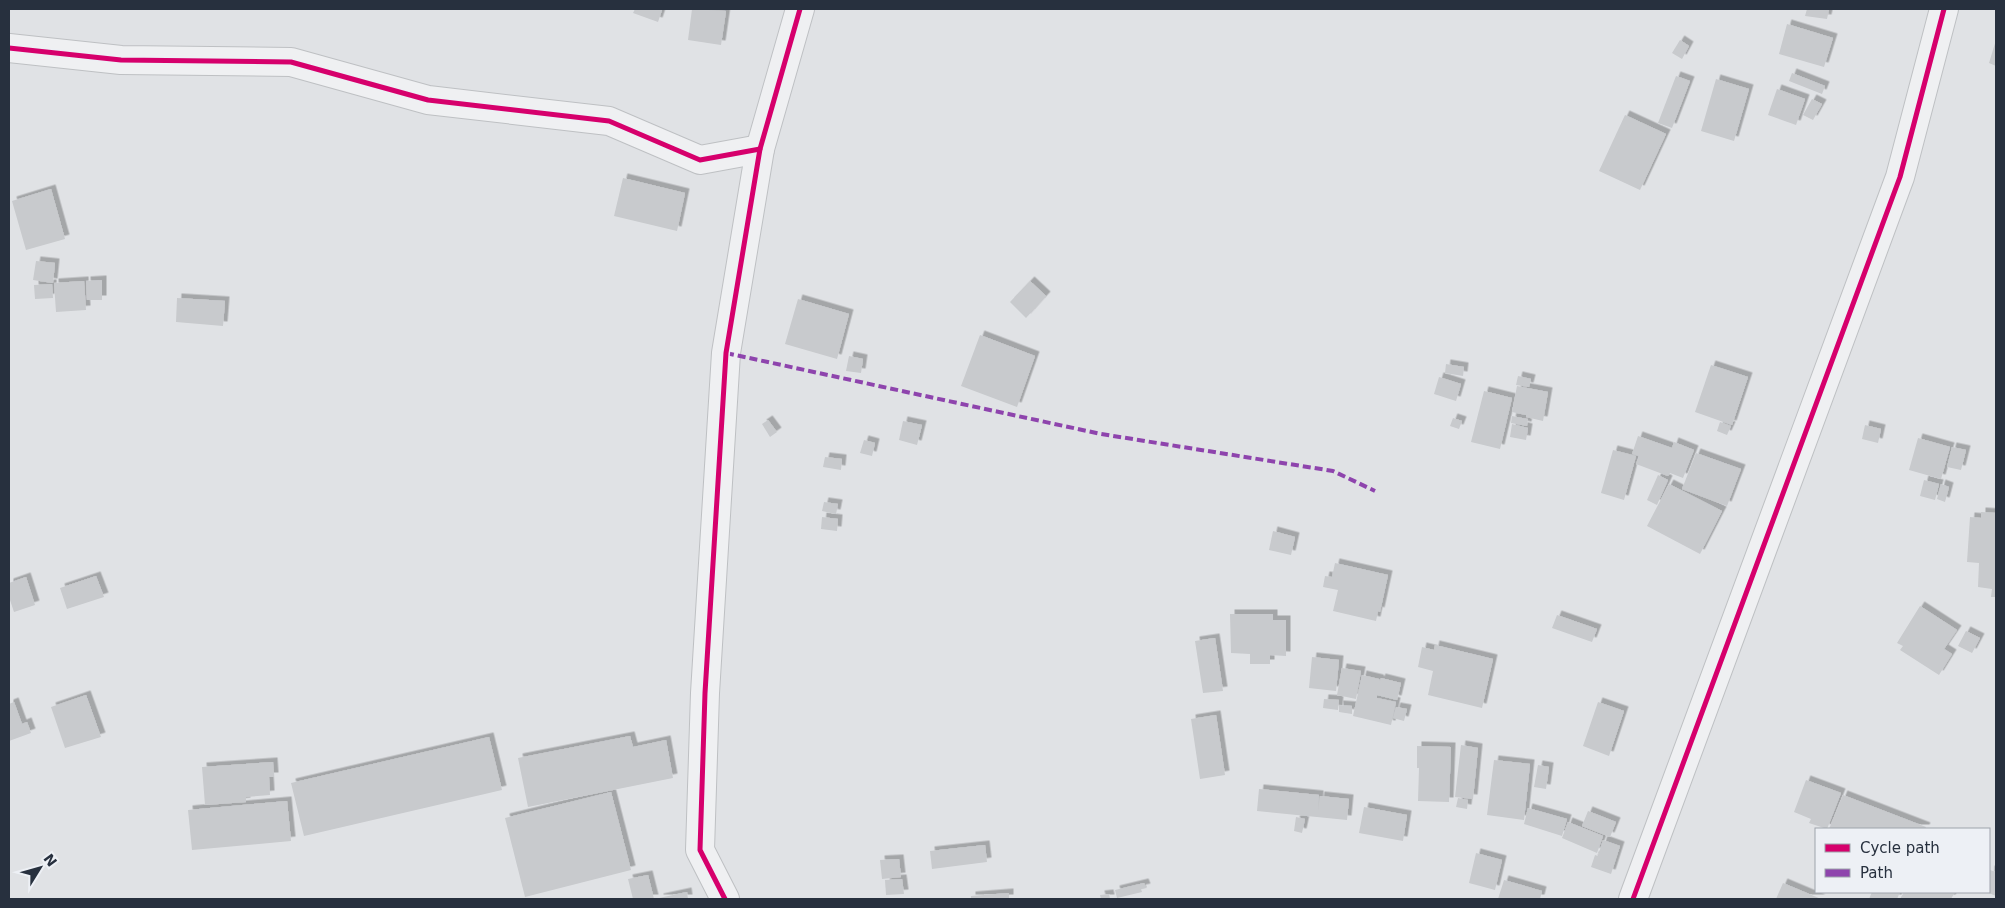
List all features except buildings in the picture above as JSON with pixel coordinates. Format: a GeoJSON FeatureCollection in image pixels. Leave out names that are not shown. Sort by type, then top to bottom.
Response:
{"type":"FeatureCollection","features":[{"type":"Feature","properties":{"kind":"street"},"geometry":{"type":"LineString","coordinates":[[725,899],[700,850],[705,693],[726,353],[760,149],[800,9]]}},
{"type":"Feature","properties":{"kind":"street"},"geometry":{"type":"LineString","coordinates":[[1633,899],[1900,177],[1944,9]]}},
{"type":"Feature","properties":{"kind":"street"},"geometry":{"type":"LineString","coordinates":[[9,48],[121,60],[291,62],[428,100],[609,121],[700,160],[760,149]]}},
{"type":"Feature","properties":{"kind":"marked path"},"geometry":{"type":"LineString","coordinates":[[726,353],[1101,434],[1333,471],[1375,491]]}},
{"type":"Feature","properties":{"kind":"cycle path"},"geometry":{"type":"LineString","coordinates":[[725,899],[700,850],[705,693],[726,353],[760,149],[800,9]]}},
{"type":"Feature","properties":{"kind":"cycle path"},"geometry":{"type":"LineString","coordinates":[[1633,899],[1900,177],[1944,9]]}},
{"type":"Feature","properties":{"kind":"cycle path"},"geometry":{"type":"LineString","coordinates":[[9,48],[121,60],[291,62],[428,100],[609,121],[700,160],[760,149]]}}]}
